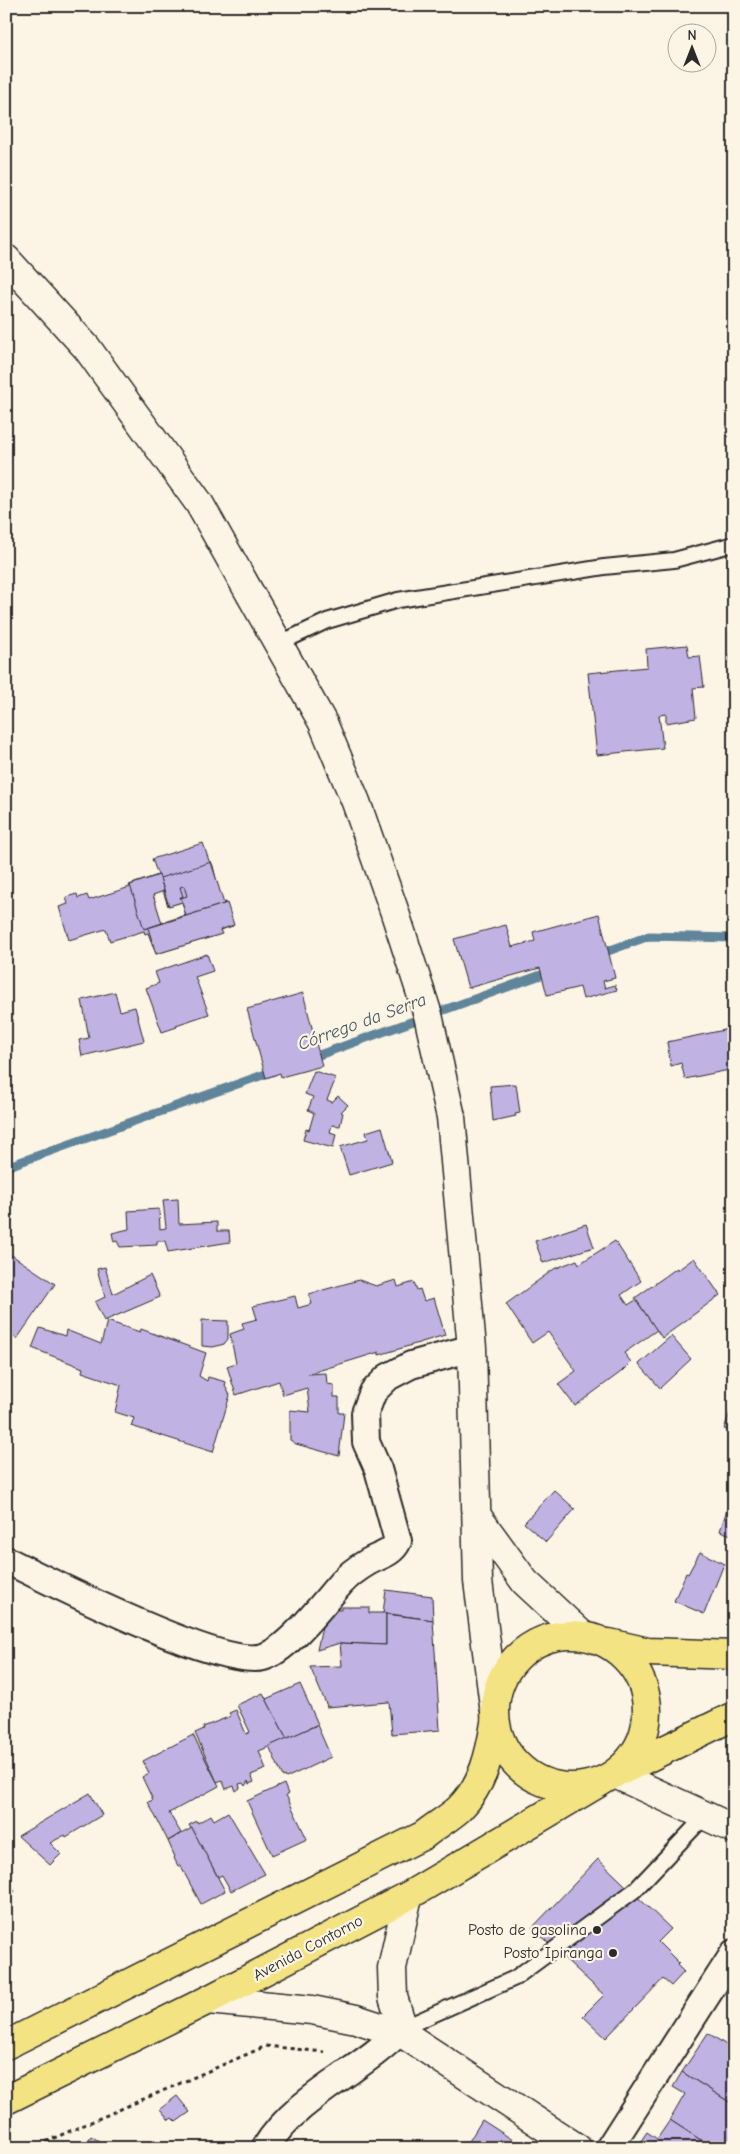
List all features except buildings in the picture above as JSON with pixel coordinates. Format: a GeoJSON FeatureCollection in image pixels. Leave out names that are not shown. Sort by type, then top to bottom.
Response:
{"type":"FeatureCollection","features":[{"type":"Feature","properties":{"kind":"main road"},"geometry":{"type":"LineString","coordinates":[[6,259],[87,348],[199,503],[324,723],[356,802],[428,1015],[451,1117],[472,1348],[478,1581],[495,1714],[502,1745],[516,1764],[534,1778],[556,1786],[579,1787],[608,1777],[631,1758],[643,1738],[648,1716],[646,1693],[637,1672],[623,1654],[593,1638],[526,1582],[477,1516]]}},
{"type":"Feature","properties":{"kind":"main road"},"geometry":{"type":"LineString","coordinates":[[6,2044],[424,1835],[459,1808],[476,1787],[489,1758],[500,1681],[514,1660],[533,1644],[556,1636],[593,1638],[648,1652],[734,1655]]}},
{"type":"Feature","properties":{"kind":"main road","name":"Avenida Contorno"},"geometry":{"type":"LineString","coordinates":[[6,2100],[208,2000],[408,1896],[608,1777],[734,1716]]}},
{"type":"Feature","properties":{"kind":"main road"},"geometry":{"type":"LineString","coordinates":[[608,1777],[706,1815],[734,1829]]}},
{"type":"Feature","properties":{"kind":"main road"},"geometry":{"type":"LineString","coordinates":[[402,2032],[393,1997],[392,1968],[408,1896]]}},
{"type":"Feature","properties":{"kind":"main road"},"geometry":{"type":"LineString","coordinates":[[208,2000],[312,2010],[356,2019],[402,2032],[577,2148]]}},
{"type":"Feature","properties":{"kind":"street"},"geometry":{"type":"LineString","coordinates":[[6,1560],[80,1596],[212,1651],[241,1658],[261,1658],[275,1652],[313,1616],[349,1574],[392,1551],[398,1540],[378,1469],[366,1442],[365,1414],[373,1392],[388,1377],[411,1365],[472,1348]]}},
{"type":"Feature","properties":{"kind":"street"},"geometry":{"type":"LineString","coordinates":[[609,2148],[734,1953]]}},
{"type":"Feature","properties":{"kind":"street"},"geometry":{"type":"LineString","coordinates":[[265,2148],[283,2125],[307,2102],[370,2058],[402,2032]]}},
{"type":"Feature","properties":{"kind":"lane"},"geometry":{"type":"LineString","coordinates":[[278,644],[327,621],[398,600],[604,567],[674,560],[734,544]]}},
{"type":"Feature","properties":{"kind":"lane"},"geometry":{"type":"LineString","coordinates":[[402,2032],[516,1978],[635,1890],[706,1815]]}},
{"type":"Feature","properties":{"kind":"path"},"geometry":{"type":"LineString","coordinates":[[31,2148],[266,2046],[333,2053]]}},
{"type":"Feature","properties":{"kind":"waterway","name":"Córrego da Serra"},"geometry":{"type":"LineString","coordinates":[[597,955],[649,936],[734,938]]}},
{"type":"Feature","properties":{"kind":"waterway","name":"Córrego da Serra"},"geometry":{"type":"LineString","coordinates":[[308,1059],[552,971]]}},
{"type":"Feature","properties":{"kind":"waterway","name":"Córrego da Serra"},"geometry":{"type":"LineString","coordinates":[[6,1167],[274,1071]]}},
{"type":"Feature","properties":{"kind":"place","name":"Posto de gasolina"},"geometry":{"type":"Point","coordinates":[597,1930]}},
{"type":"Feature","properties":{"kind":"place","name":"Posto Ipiranga"},"geometry":{"type":"Point","coordinates":[613,1953]}}]}
